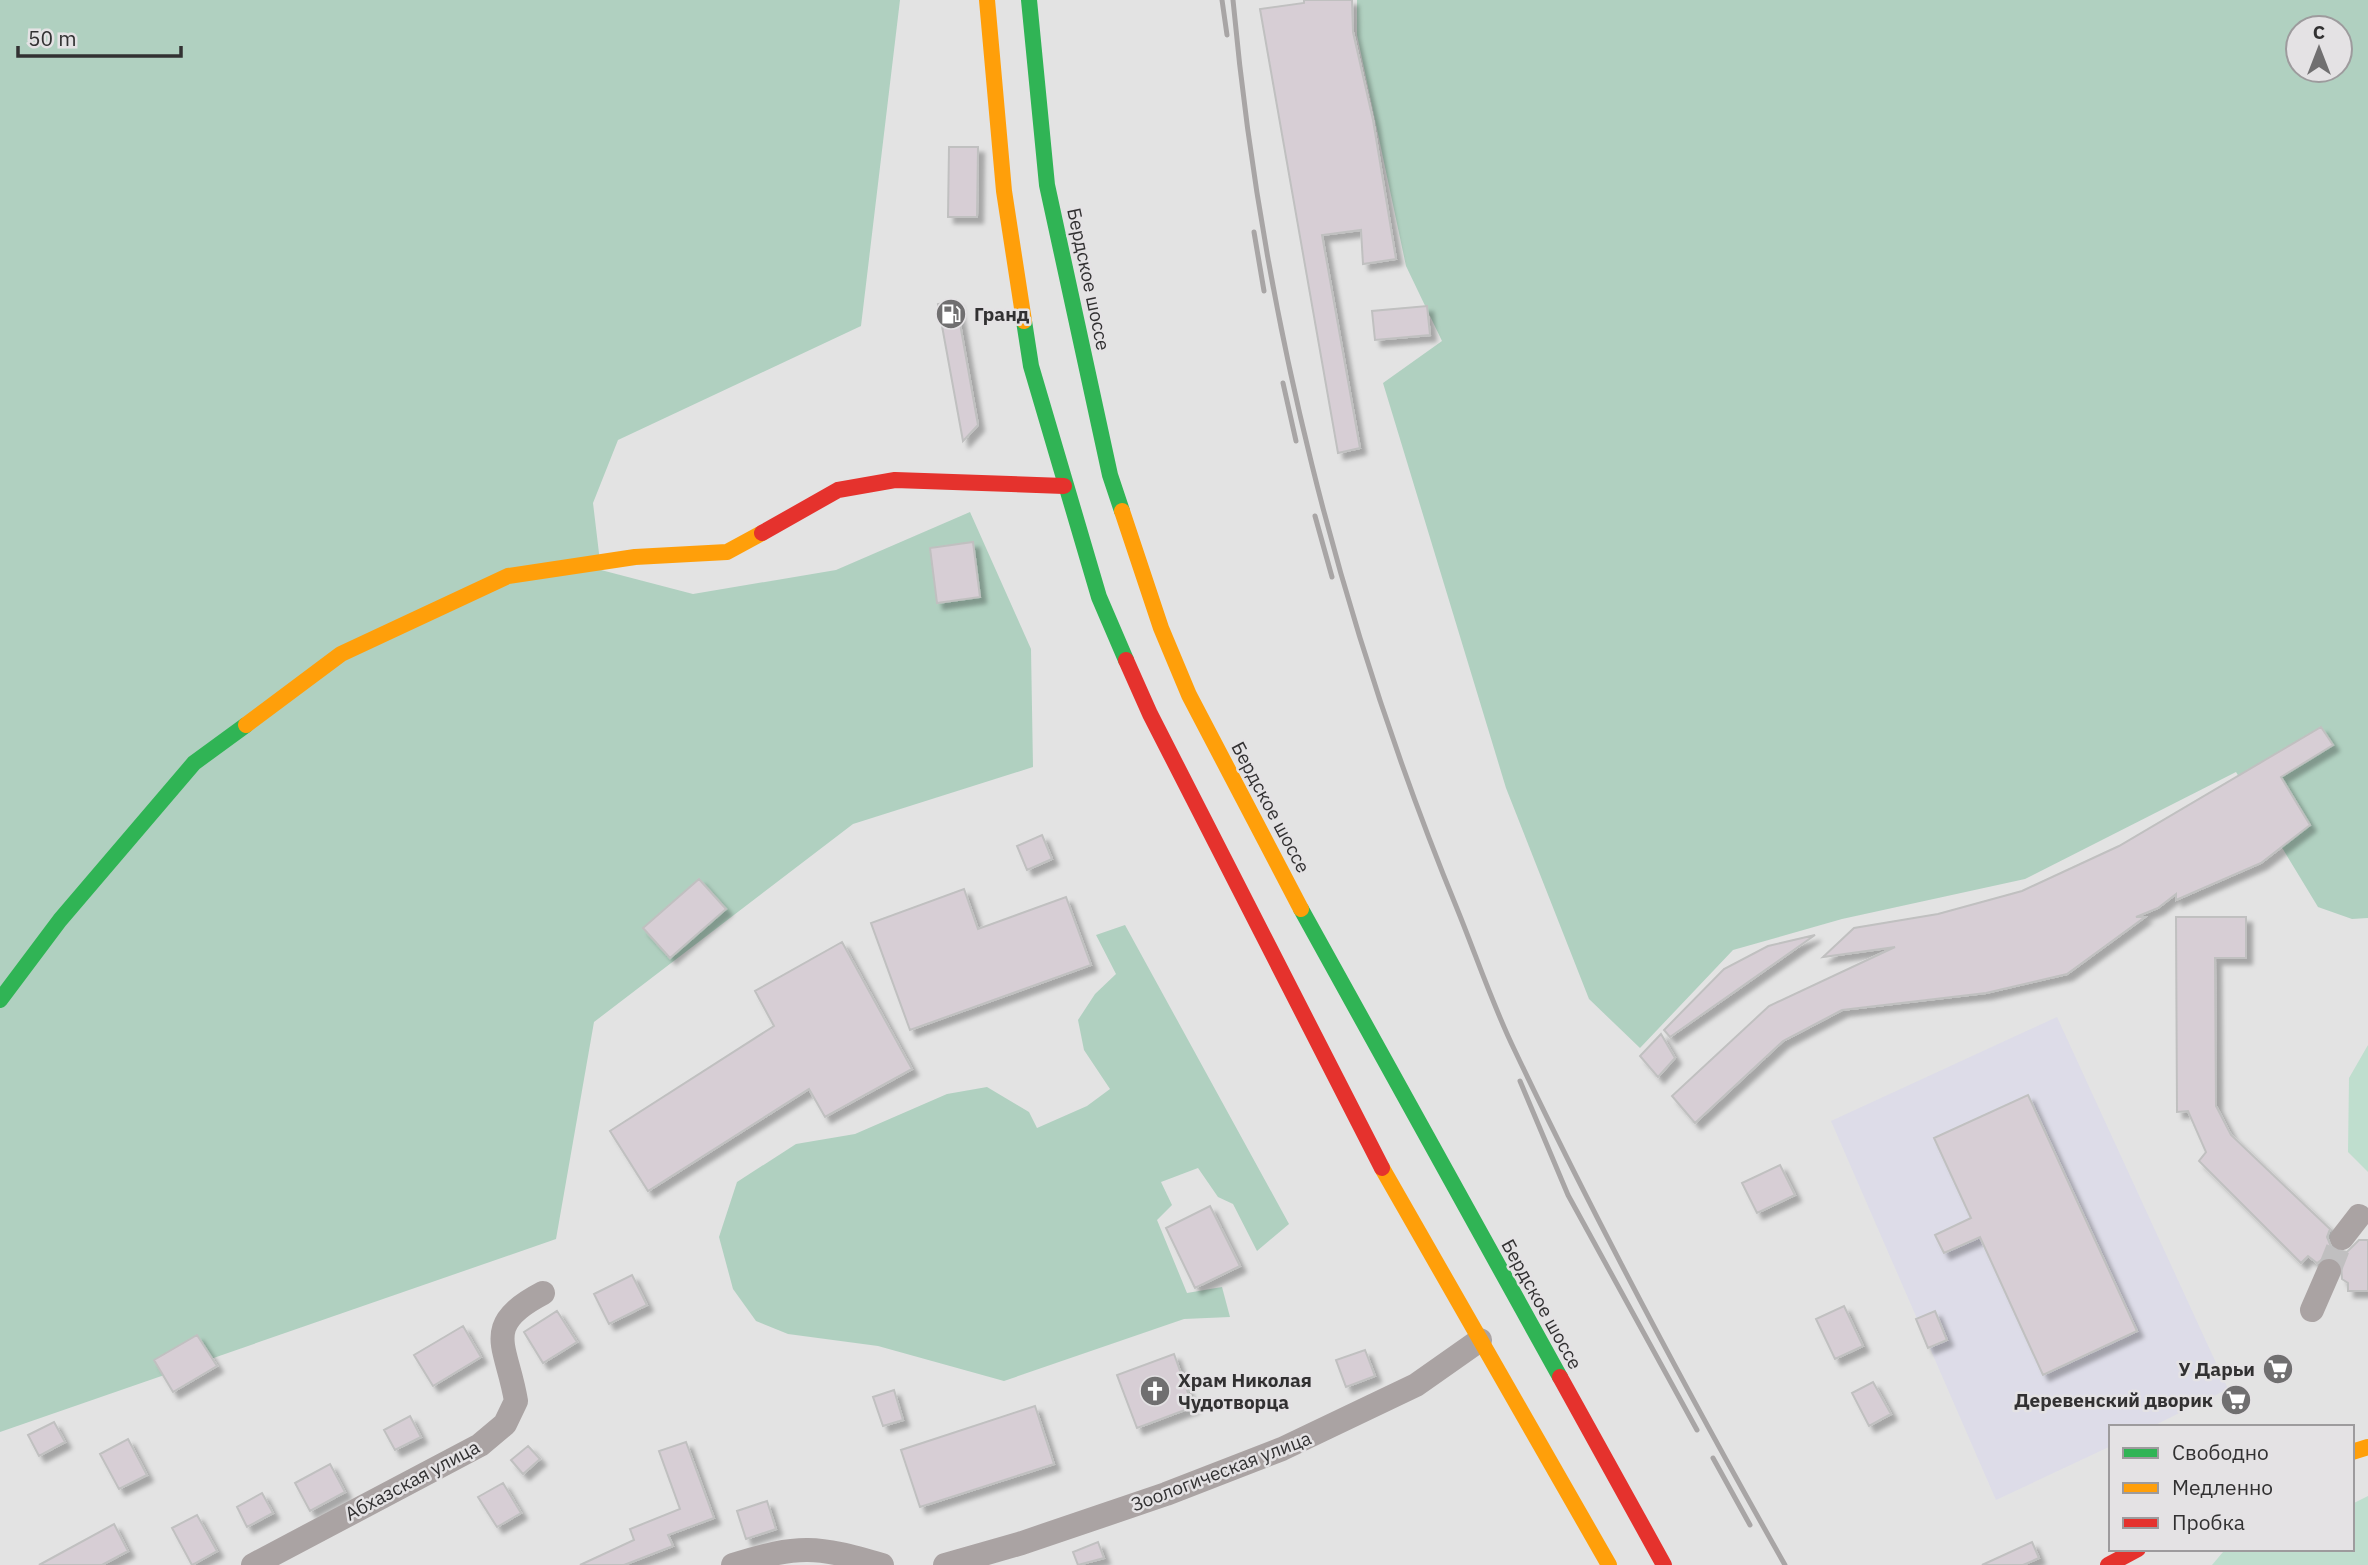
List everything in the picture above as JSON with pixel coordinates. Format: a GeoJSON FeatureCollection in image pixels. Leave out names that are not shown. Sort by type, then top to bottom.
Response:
{"type":"FeatureCollection","features":[{"type":"Feature","properties":{"kind":"main road"},"geometry":{"type":"LineString","coordinates":[[987,0],[1004,191],[1031,366],[1098,597],[1150,714],[1373,1153],[1609,1565]]}},
{"type":"Feature","properties":{"kind":"main road","name":"Бердское шоссе"},"geometry":{"type":"LineString","coordinates":[[1029,0],[1047,185],[1110,475],[1161,628],[1255,848],[1664,1565]]}},
{"type":"Feature","properties":{"kind":"main road"},"geometry":{"type":"LineString","coordinates":[[0,1000],[60,920],[194,763],[341,654],[508,576],[635,557],[727,552],[838,490],[895,480],[1065,486]]}},
{"type":"Feature","properties":{"kind":"main road"},"geometry":{"type":"LineString","coordinates":[[1226,866],[1255,848]]}},
{"type":"Feature","properties":{"kind":"main road"},"geometry":{"type":"LineString","coordinates":[[2109,1565],[2134,1551]]}},
{"type":"Feature","properties":{"kind":"street"},"geometry":{"type":"LineString","coordinates":[[2342,1238],[2359,1216]]}},
{"type":"Feature","properties":{"kind":"street"},"geometry":{"type":"LineString","coordinates":[[2312,1310],[2329,1271]]}},
{"type":"Feature","properties":{"kind":"street","name":"Абхазская улица"},"geometry":{"type":"LineString","coordinates":[[253,1565],[480,1445],[505,1424],[516,1401],[501,1340],[506,1318],[516,1307],[543,1293]]}},
{"type":"Feature","properties":{"kind":"street","name":"Зоологическая улица"},"geometry":{"type":"LineString","coordinates":[[944,1565],[1153,1499],[1282,1449],[1416,1385],[1480,1340]]}},
{"type":"Feature","properties":{"kind":"street"},"geometry":{"type":"LineString","coordinates":[[733,1565],[782,1549],[828,1549],[882,1565]]}},
{"type":"Feature","properties":{"kind":"shaded area"},"geometry":{"type":"Polygon","coordinates":[[[2057,1017],[2228,1389],[2155,1425],[2109,1425],[2109,1447],[1996,1500],[1831,1121],[2057,1017]]]}},
{"type":"Feature","properties":{"kind":"green space"},"geometry":{"type":"Polygon","coordinates":[[[0,0],[900,0],[861,326],[618,440],[593,503],[601,570],[693,594],[836,570],[970,512],[1031,649],[1033,767],[853,824],[594,1022],[556,1239],[0,1432],[0,0]]]}},
{"type":"Feature","properties":{"kind":"green space"},"geometry":{"type":"Polygon","coordinates":[[[1357,0],[2368,0],[2368,918],[2352,919],[2318,907],[2236,772],[2025,879],[1842,919],[1733,950],[1640,1048],[1589,999],[1506,788],[1383,383],[1442,341],[1406,266],[1357,35],[1357,0]]]}},
{"type":"Feature","properties":{"kind":"green space"},"geometry":{"type":"Polygon","coordinates":[[[1125,925],[1289,1224],[1257,1251],[1233,1204],[1218,1197],[1198,1168],[1161,1182],[1172,1205],[1157,1220],[1187,1293],[1222,1287],[1230,1317],[1184,1319],[1004,1381],[878,1346],[788,1334],[756,1321],[733,1289],[719,1237],[737,1182],[796,1144],[855,1134],[947,1094],[987,1087],[1029,1112],[1037,1128],[1087,1106],[1110,1089],[1084,1050],[1078,1020],[1095,994],[1116,974],[1096,935],[1125,925]]]}},
{"type":"Feature","properties":{"kind":"green space"},"geometry":{"type":"Polygon","coordinates":[[[2368,1045],[2368,1172],[2348,1152],[2349,1078],[2368,1045]]]}},
{"type":"Feature","properties":{"kind":"green space"},"geometry":{"type":"Polygon","coordinates":[[[2368,1496],[2368,1565],[2212,1565],[2226,1551],[2354,1551],[2354,1503],[2368,1496]]]}},
{"type":"Feature","properties":{"kind":"building"},"geometry":{"type":"Polygon","coordinates":[[[1304,0],[1352,0],[1353,32],[1373,120],[1396,259],[1363,264],[1361,230],[1322,235],[1360,448],[1338,453],[1260,9],[1304,3],[1304,0]]]}},
{"type":"Feature","properties":{"kind":"building"},"geometry":{"type":"Polygon","coordinates":[[[949,147],[978,147],[977,217],[948,217],[949,147]]]}},
{"type":"Feature","properties":{"kind":"building"},"geometry":{"type":"Polygon","coordinates":[[[956,301],[978,425],[963,441],[938,304],[956,301]]]}},
{"type":"Feature","properties":{"kind":"building"},"geometry":{"type":"Polygon","coordinates":[[[1427,306],[1430,335],[1375,340],[1372,311],[1427,306]]]}},
{"type":"Feature","properties":{"kind":"building"},"geometry":{"type":"Polygon","coordinates":[[[973,542],[980,597],[937,603],[930,548],[973,542]]]}},
{"type":"Feature","properties":{"kind":"building"},"geometry":{"type":"Polygon","coordinates":[[[2321,727],[2333,745],[2281,777],[2310,825],[2261,863],[2176,900],[2176,894],[2158,908],[2136,917],[2145,917],[2067,974],[1986,993],[1842,1010],[1783,1041],[1695,1123],[1672,1096],[1769,1006],[1895,947],[1823,957],[1854,928],[1938,914],[2022,891],[2119,846],[2321,727]]]}},
{"type":"Feature","properties":{"kind":"building"},"geometry":{"type":"Polygon","coordinates":[[[1042,835],[1052,859],[1027,870],[1017,846],[1042,835]]]}},
{"type":"Feature","properties":{"kind":"building"},"geometry":{"type":"Polygon","coordinates":[[[699,879],[726,909],[670,958],[643,928],[699,879]]]}},
{"type":"Feature","properties":{"kind":"building"},"geometry":{"type":"Polygon","coordinates":[[[964,889],[978,929],[1066,897],[1091,965],[910,1030],[871,923],[964,889]]]}},
{"type":"Feature","properties":{"kind":"building"},"geometry":{"type":"Polygon","coordinates":[[[2176,917],[2246,917],[2246,958],[2215,958],[2216,1106],[2231,1135],[2330,1229],[2327,1237],[2332,1249],[2347,1252],[2359,1240],[2368,1240],[2368,1291],[2348,1291],[2348,1283],[2342,1279],[2341,1263],[2334,1257],[2327,1256],[2317,1263],[2308,1256],[2301,1263],[2199,1161],[2206,1152],[2188,1111],[2177,1112],[2176,917]]]}},
{"type":"Feature","properties":{"kind":"building"},"geometry":{"type":"Polygon","coordinates":[[[1815,935],[1670,1037],[1664,1030],[1724,969],[1768,946],[1815,935]]]}},
{"type":"Feature","properties":{"kind":"building"},"geometry":{"type":"Polygon","coordinates":[[[842,942],[912,1069],[825,1117],[809,1089],[648,1191],[610,1131],[774,1026],[755,991],[842,942]]]}},
{"type":"Feature","properties":{"kind":"building"},"geometry":{"type":"Polygon","coordinates":[[[1661,1034],[1675,1058],[1658,1077],[1640,1056],[1661,1034]]]}},
{"type":"Feature","properties":{"kind":"building"},"geometry":{"type":"Polygon","coordinates":[[[2028,1095],[2137,1331],[2043,1375],[1980,1237],[1944,1253],[1935,1235],[1971,1218],[1934,1138],[2028,1095]]]}},
{"type":"Feature","properties":{"kind":"building"},"geometry":{"type":"Polygon","coordinates":[[[1780,1165],[1795,1195],[1757,1213],[1742,1183],[1780,1165]]]}},
{"type":"Feature","properties":{"kind":"building"},"geometry":{"type":"Polygon","coordinates":[[[1210,1206],[1240,1266],[1195,1288],[1166,1228],[1210,1206]]]}},
{"type":"Feature","properties":{"kind":"building"},"geometry":{"type":"Polygon","coordinates":[[[632,1275],[647,1305],[609,1324],[594,1294],[632,1275]]]}},
{"type":"Feature","properties":{"kind":"building"},"geometry":{"type":"Polygon","coordinates":[[[1844,1306],[1863,1346],[1835,1359],[1816,1319],[1844,1306]]]}},
{"type":"Feature","properties":{"kind":"building"},"geometry":{"type":"Polygon","coordinates":[[[557,1311],[577,1342],[543,1363],[524,1332],[557,1311]]]}},
{"type":"Feature","properties":{"kind":"building"},"geometry":{"type":"Polygon","coordinates":[[[1935,1311],[1947,1340],[1928,1348],[1916,1319],[1935,1311]]]}},
{"type":"Feature","properties":{"kind":"building"},"geometry":{"type":"Polygon","coordinates":[[[463,1326],[481,1357],[433,1386],[414,1355],[463,1326]]]}},
{"type":"Feature","properties":{"kind":"building"},"geometry":{"type":"Polygon","coordinates":[[[197,1335],[217,1366],[173,1392],[154,1360],[197,1335]]]}},
{"type":"Feature","properties":{"kind":"building"},"geometry":{"type":"Polygon","coordinates":[[[1365,1350],[1375,1376],[1346,1387],[1336,1360],[1365,1350]]]}},
{"type":"Feature","properties":{"kind":"building","name":"Храм Николая Чудотворца"},"geometry":{"type":"Polygon","coordinates":[[[1174,1354],[1193,1407],[1137,1428],[1117,1375],[1174,1354]]]}},
{"type":"Feature","properties":{"kind":"building"},"geometry":{"type":"Polygon","coordinates":[[[1873,1382],[1891,1414],[1869,1426],[1852,1393],[1873,1382]]]}},
{"type":"Feature","properties":{"kind":"building"},"geometry":{"type":"Polygon","coordinates":[[[894,1390],[903,1420],[883,1426],[873,1397],[894,1390]]]}},
{"type":"Feature","properties":{"kind":"building"},"geometry":{"type":"Polygon","coordinates":[[[1035,1406],[1054,1464],[920,1507],[901,1450],[1035,1406]]]}},
{"type":"Feature","properties":{"kind":"building"},"geometry":{"type":"Polygon","coordinates":[[[410,1416],[421,1437],[395,1450],[384,1430],[410,1416]]]}},
{"type":"Feature","properties":{"kind":"building"},"geometry":{"type":"Polygon","coordinates":[[[54,1422],[65,1442],[39,1456],[28,1435],[54,1422]]]}},
{"type":"Feature","properties":{"kind":"building"},"geometry":{"type":"Polygon","coordinates":[[[128,1439],[147,1475],[119,1489],[100,1454],[128,1439]]]}},
{"type":"Feature","properties":{"kind":"building"},"geometry":{"type":"Polygon","coordinates":[[[686,1442],[714,1518],[668,1535],[673,1546],[624,1565],[580,1565],[634,1540],[630,1529],[680,1509],[659,1451],[686,1442]]]}},
{"type":"Feature","properties":{"kind":"building"},"geometry":{"type":"Polygon","coordinates":[[[528,1446],[540,1459],[523,1474],[511,1460],[528,1446]]]}},
{"type":"Feature","properties":{"kind":"building"},"geometry":{"type":"Polygon","coordinates":[[[330,1464],[345,1492],[310,1511],[295,1483],[330,1464]]]}},
{"type":"Feature","properties":{"kind":"building"},"geometry":{"type":"Polygon","coordinates":[[[503,1483],[521,1513],[497,1527],[478,1497],[503,1483]]]}},
{"type":"Feature","properties":{"kind":"building"},"geometry":{"type":"Polygon","coordinates":[[[262,1493],[273,1513],[247,1527],[237,1507],[262,1493]]]}},
{"type":"Feature","properties":{"kind":"building"},"geometry":{"type":"Polygon","coordinates":[[[767,1501],[776,1529],[746,1539],[737,1511],[767,1501]]]}},
{"type":"Feature","properties":{"kind":"building"},"geometry":{"type":"Polygon","coordinates":[[[197,1515],[217,1551],[192,1565],[172,1528],[197,1515]]]}},
{"type":"Feature","properties":{"kind":"building"},"geometry":{"type":"Polygon","coordinates":[[[114,1524],[128,1551],[102,1565],[39,1565],[114,1524]]]}},
{"type":"Feature","properties":{"kind":"building"},"geometry":{"type":"Polygon","coordinates":[[[1098,1542],[1104,1558],[1078,1565],[1073,1552],[1098,1542]]]}},
{"type":"Feature","properties":{"kind":"building"},"geometry":{"type":"Polygon","coordinates":[[[2032,1542],[2039,1558],[2023,1565],[1982,1565],[2032,1542]]]}},
{"type":"Feature","properties":{"kind":"tunnel"},"geometry":{"type":"LineString","coordinates":[[2329,1271],[2342,1238]]}},
{"type":"Feature","properties":{"kind":"railway"},"geometry":{"type":"LineString","coordinates":[[1222,0],[1227,35]]}},
{"type":"Feature","properties":{"kind":"railway"},"geometry":{"type":"LineString","coordinates":[[1233,0],[1246,117],[1264,234],[1312,464],[1342,578],[1415,801],[1499,1017],[1515,1051],[1646,1311],[1785,1565]]}},
{"type":"Feature","properties":{"kind":"railway"},"geometry":{"type":"LineString","coordinates":[[1254,232],[1264,291]]}},
{"type":"Feature","properties":{"kind":"railway"},"geometry":{"type":"LineString","coordinates":[[1283,383],[1296,441]]}},
{"type":"Feature","properties":{"kind":"railway"},"geometry":{"type":"LineString","coordinates":[[1315,516],[1332,577]]}},
{"type":"Feature","properties":{"kind":"railway"},"geometry":{"type":"LineString","coordinates":[[1520,1081],[1568,1195],[1697,1430]]}},
{"type":"Feature","properties":{"kind":"railway"},"geometry":{"type":"LineString","coordinates":[[1713,1458],[1750,1525]]}},
{"type":"Feature","properties":{"kind":"traffic: fast"},"geometry":{"type":"LineString","coordinates":[[1029,0],[1047,185],[1110,475],[1122,511]]}},
{"type":"Feature","properties":{"kind":"traffic: fast"},"geometry":{"type":"LineString","coordinates":[[1024,321],[1031,366],[1099,597],[1126,660]]}},
{"type":"Feature","properties":{"kind":"traffic: fast"},"geometry":{"type":"LineString","coordinates":[[0,1000],[60,920],[194,763],[246,725]]}},
{"type":"Feature","properties":{"kind":"traffic: fast"},"geometry":{"type":"LineString","coordinates":[[1301,909],[1560,1377]]}},
{"type":"Feature","properties":{"kind":"traffic: slow"},"geometry":{"type":"LineString","coordinates":[[987,0],[1004,191],[1024,321]]}},
{"type":"Feature","properties":{"kind":"traffic: slow"},"geometry":{"type":"LineString","coordinates":[[1122,511],[1161,628],[1189,695],[1301,909]]}},
{"type":"Feature","properties":{"kind":"traffic: slow"},"geometry":{"type":"LineString","coordinates":[[246,725],[341,654],[508,576],[635,557],[727,552],[762,533]]}},
{"type":"Feature","properties":{"kind":"traffic: slow"},"geometry":{"type":"LineString","coordinates":[[1382,1168],[1609,1565]]}},
{"type":"Feature","properties":{"kind":"traffic: slow"},"geometry":{"type":"LineString","coordinates":[[2354,1451],[2368,1447]]}},
{"type":"Feature","properties":{"kind":"traffic: jam"},"geometry":{"type":"LineString","coordinates":[[762,533],[838,490],[895,480],[1064,486]]}},
{"type":"Feature","properties":{"kind":"traffic: jam"},"geometry":{"type":"LineString","coordinates":[[1126,660],[1150,714],[1382,1168]]}},
{"type":"Feature","properties":{"kind":"traffic: jam"},"geometry":{"type":"LineString","coordinates":[[1560,1377],[1664,1565]]}},
{"type":"Feature","properties":{"kind":"traffic: jam"},"geometry":{"type":"LineString","coordinates":[[2108,1565],[2134,1551]]}},
{"type":"Feature","properties":{"kind":"place","name":"Гранд"},"geometry":{"type":"Point","coordinates":[951,314]}},
{"type":"Feature","properties":{"kind":"place","name":"У Дарьи"},"geometry":{"type":"Point","coordinates":[2278,1369]}},
{"type":"Feature","properties":{"kind":"place","name":"Храм Николая Чудотворца"},"geometry":{"type":"Point","coordinates":[1155,1391]}},
{"type":"Feature","properties":{"kind":"place","name":"Деревенский дворик"},"geometry":{"type":"Point","coordinates":[2236,1400]}}]}
